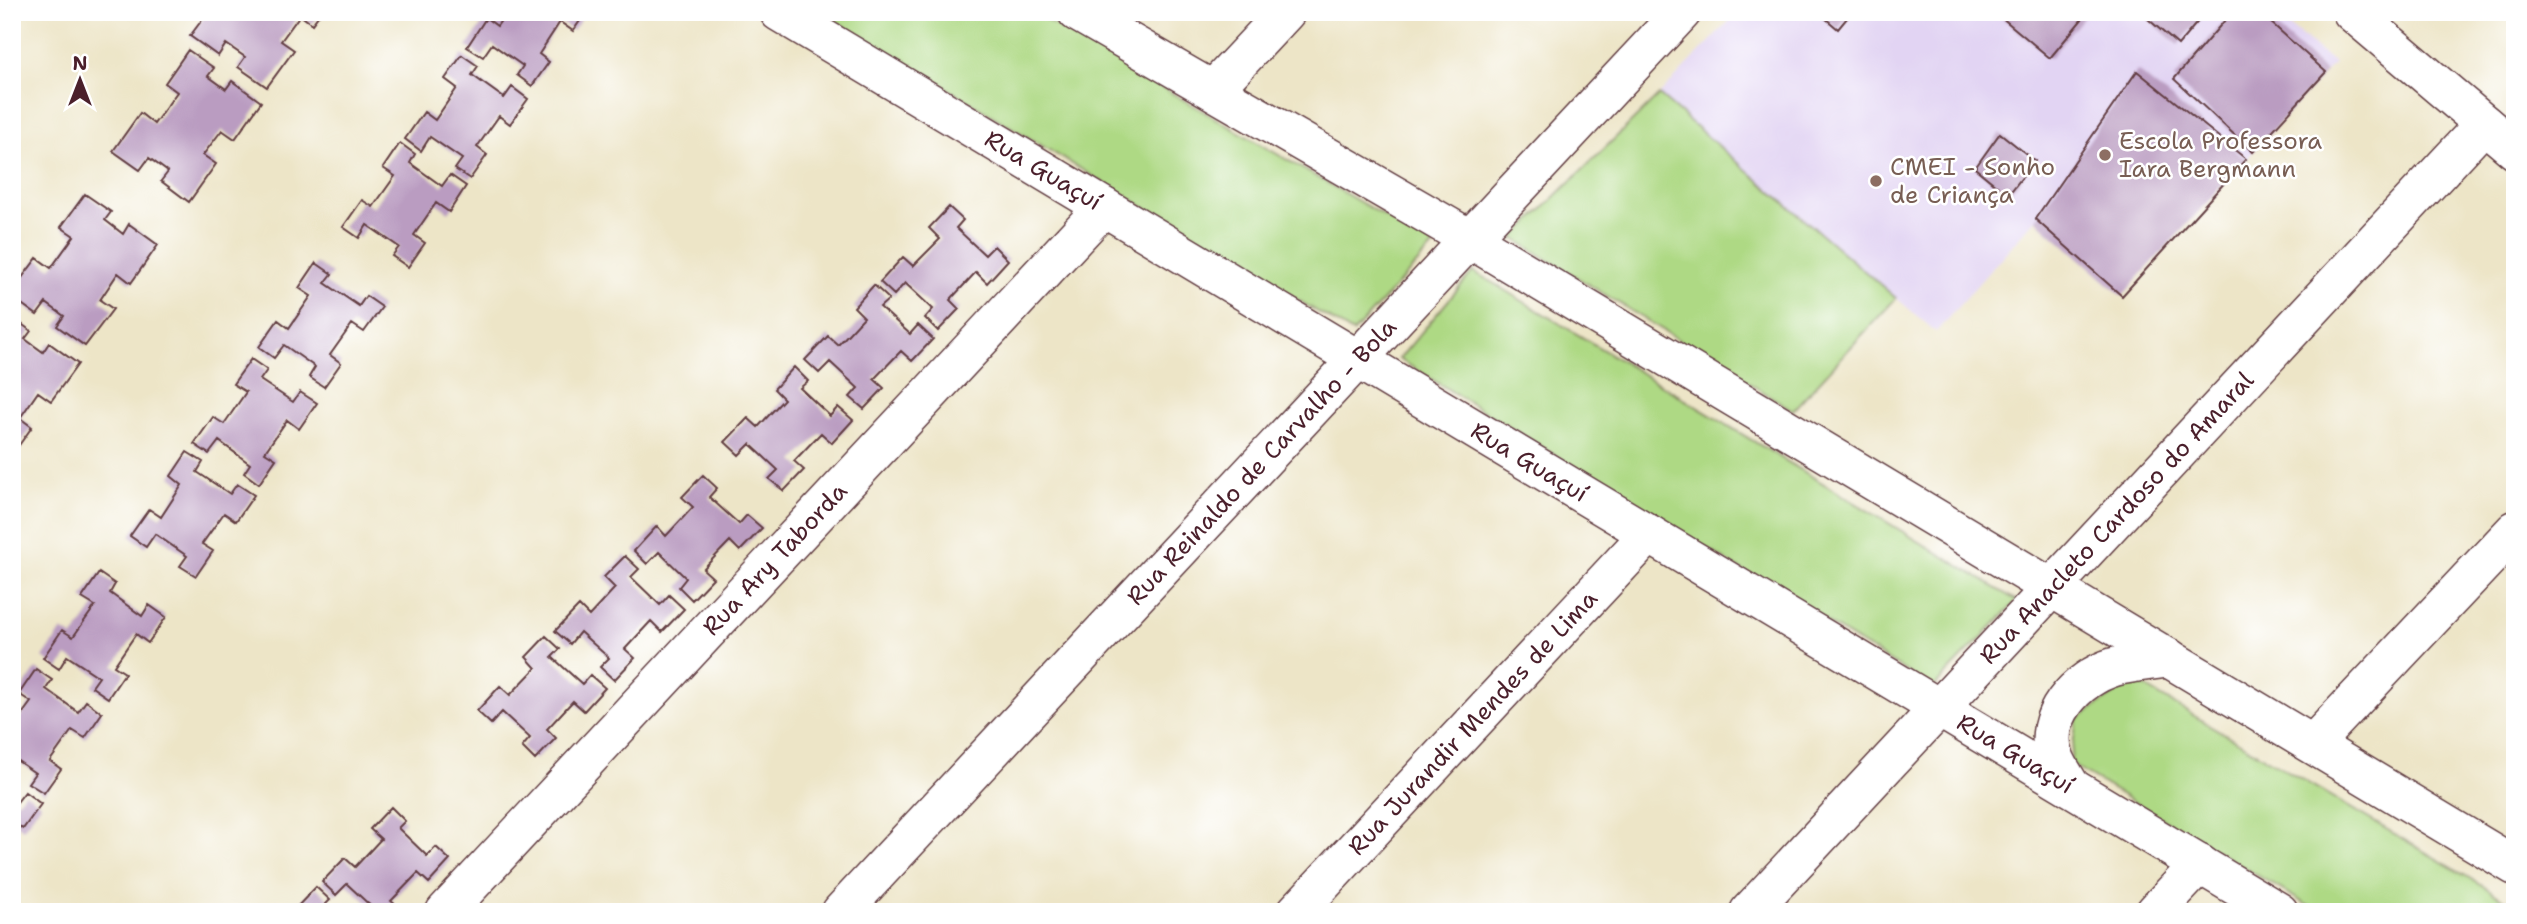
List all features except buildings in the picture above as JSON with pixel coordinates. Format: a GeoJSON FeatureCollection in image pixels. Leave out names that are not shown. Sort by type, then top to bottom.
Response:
{"type":"FeatureCollection","features":[{"type":"Feature","properties":{"kind":"street","name":"Rua Guaçuí"},"geometry":{"type":"LineString","coordinates":[[779,12],[2279,912]]}},
{"type":"Feature","properties":{"kind":"street"},"geometry":{"type":"LineString","coordinates":[[1077,12],[1470,239],[2515,866]]}},
{"type":"Feature","properties":{"kind":"street"},"geometry":{"type":"LineString","coordinates":[[1213,90],[1286,12]]}},
{"type":"Feature","properties":{"kind":"street","name":"Rua Reinaldo de Carvalho - Bola"},"geometry":{"type":"LineString","coordinates":[[841,912],[1682,12]]}},
{"type":"Feature","properties":{"kind":"street"},"geometry":{"type":"LineString","coordinates":[[2352,12],[2515,150]]}},
{"type":"Feature","properties":{"kind":"street","name":"Rua Anacleto Cardoso do Amaral"},"geometry":{"type":"LineString","coordinates":[[1749,912],[2484,124]]}},
{"type":"Feature","properties":{"kind":"street","name":"Rua Ary Taborda"},"geometry":{"type":"LineString","coordinates":[[445,912],[1104,207]]}},
{"type":"Feature","properties":{"kind":"street"},"geometry":{"type":"LineString","coordinates":[[2313,744],[2515,530]]}},
{"type":"Feature","properties":{"kind":"street","name":"Rua Jurandir Mendes de Lima"},"geometry":{"type":"LineString","coordinates":[[1296,912],[1649,534]]}},
{"type":"Feature","properties":{"kind":"street"},"geometry":{"type":"LineString","coordinates":[[2071,787],[2054,757],[2051,732],[2060,706],[2083,683],[2112,668],[2169,658]]}},
{"type":"Feature","properties":{"kind":"street"},"geometry":{"type":"LineString","coordinates":[[2155,912],[2200,864]]}},
{"type":"Feature","properties":{"kind":"shaded area"},"geometry":{"type":"Polygon","coordinates":[[[1738,12],[2273,12],[2334,63],[2122,296],[2035,219],[1936,332],[1659,95],[1738,12]]]}},
{"type":"Feature","properties":{"kind":"green space"},"geometry":{"type":"Polygon","coordinates":[[[820,12],[1032,12],[1434,245],[1353,333],[820,12]]]}},
{"type":"Feature","properties":{"kind":"green space"},"geometry":{"type":"Polygon","coordinates":[[[1659,95],[1896,298],[1793,410],[1513,238],[1659,95]]]}},
{"type":"Feature","properties":{"kind":"green space"},"geometry":{"type":"Polygon","coordinates":[[[1473,271],[2017,601],[1933,688],[1399,359],[1473,271]]]}},
{"type":"Feature","properties":{"kind":"green space"},"geometry":{"type":"Polygon","coordinates":[[[2135,681],[2515,905],[2515,912],[2319,912],[2070,764],[2077,719],[2135,681]]]}},
{"type":"Feature","properties":{"kind":"place","name":"Escola Professora Iara Bergmann"},"geometry":{"type":"Point","coordinates":[2105,155]}},
{"type":"Feature","properties":{"kind":"place","name":"CMEI - Sonho de Criança"},"geometry":{"type":"Point","coordinates":[1876,181]}}]}
